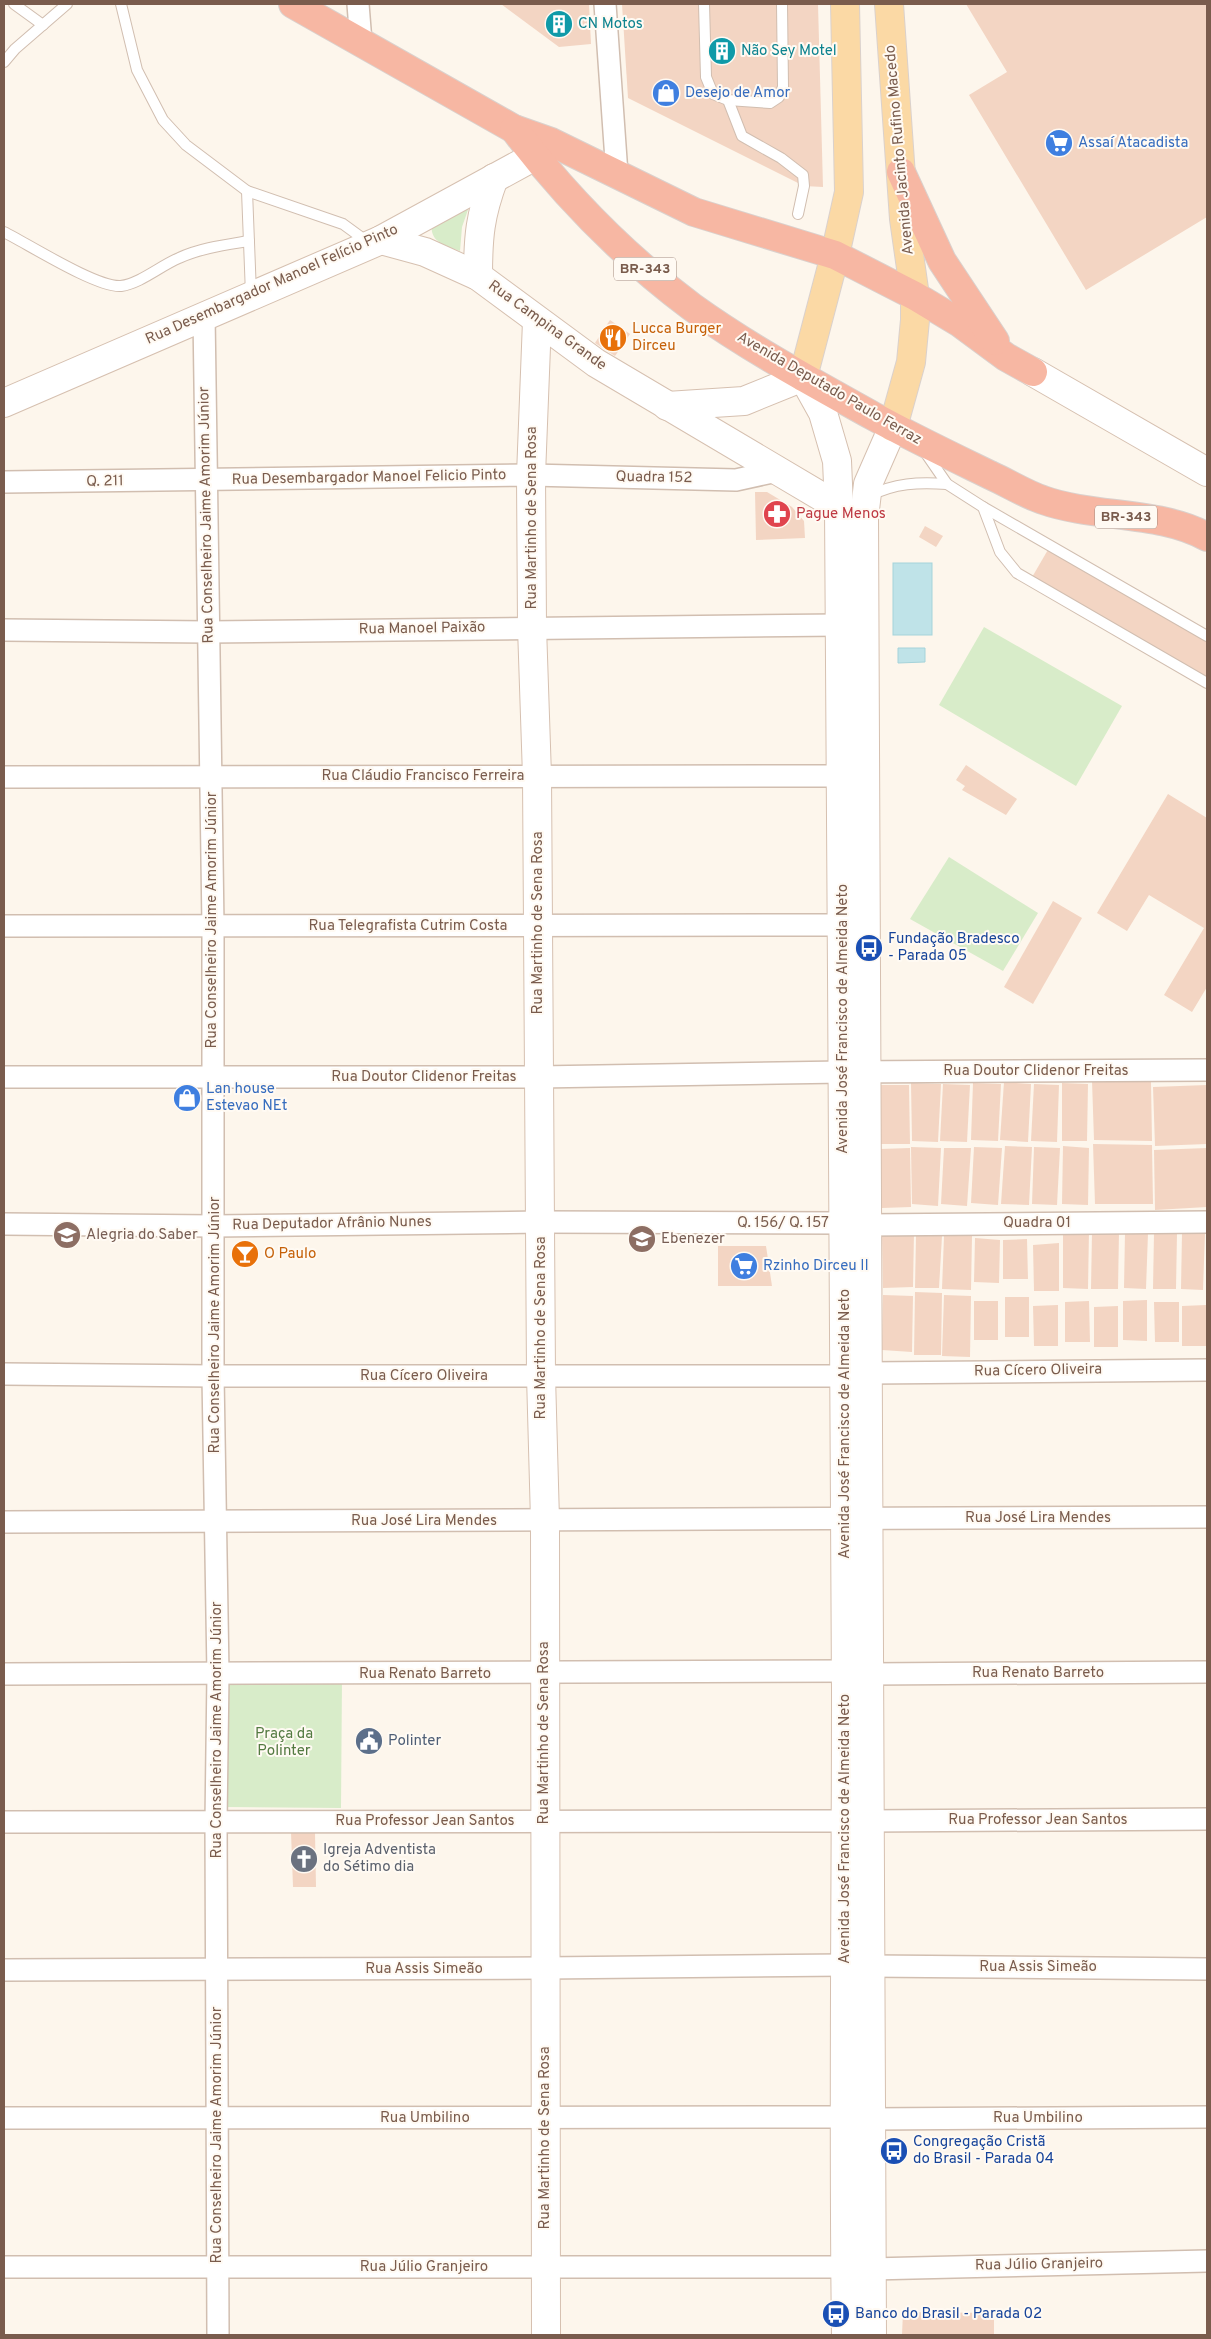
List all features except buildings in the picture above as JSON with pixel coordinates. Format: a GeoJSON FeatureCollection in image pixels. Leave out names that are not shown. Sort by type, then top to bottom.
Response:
{"type":"FeatureCollection","features":[{"type":"Feature","properties":{"kind":"highway","name":"Avenida Deputado Paulo Ferraz"},"geometry":{"type":"LineString","coordinates":[[293,4],[514,130],[550,142],[694,212],[835,255],[915,296],[960,323],[1006,357],[1033,372]]}},
{"type":"Feature","properties":{"kind":"highway","name":"Avenida Deputado Paulo Ferraz"},"geometry":{"type":"LineString","coordinates":[[514,130],[597,225],[647,270],[693,307],[803,377],[917,441],[1043,500],[1084,510],[1165,523],[1207,537]]}},
{"type":"Feature","properties":{"kind":"highway"},"geometry":{"type":"LineString","coordinates":[[901,172],[942,261],[1006,357]]}},
{"type":"Feature","properties":{"kind":"main road"},"geometry":{"type":"LineString","coordinates":[[803,377],[835,255],[850,177],[845,4]]}},
{"type":"Feature","properties":{"kind":"main road","name":"Avenida Jacinto Rufino Macedo"},"geometry":{"type":"LineString","coordinates":[[889,4],[901,172],[915,296]]}},
{"type":"Feature","properties":{"kind":"main road","name":"Avenida José Francisco de Almeida Neto"},"geometry":{"type":"LineString","coordinates":[[892,427],[911,362],[915,296]]}},
{"type":"Feature","properties":{"kind":"street"},"geometry":{"type":"LineString","coordinates":[[358,4],[361,42]]}},
{"type":"Feature","properties":{"kind":"street"},"geometry":{"type":"LineString","coordinates":[[605,4],[617,174]]}},
{"type":"Feature","properties":{"kind":"street","name":"Rua Desembargador Manoel Felício Pinto"},"geometry":{"type":"LineString","coordinates":[[4,402],[376,242],[535,156]]}},
{"type":"Feature","properties":{"kind":"street","name":"Rua Campina Grande"},"geometry":{"type":"LineString","coordinates":[[478,276],[478,242],[482,210],[494,178]]}},
{"type":"Feature","properties":{"kind":"street","name":"Rua Campina Grande"},"geometry":{"type":"LineString","coordinates":[[376,242],[433,255],[478,276],[596,363],[839,507]]}},
{"type":"Feature","properties":{"kind":"street","name":"Rua Conselheiro Jaime Amorim Júnior"},"geometry":{"type":"LineString","coordinates":[[204,315],[213,926],[213,1376],[217,1522],[218,1674],[216,1822],[218,2335]]}},
{"type":"Feature","properties":{"kind":"street","name":"Rua Martinho de Sena Rosa"},"geometry":{"type":"LineString","coordinates":[[538,321],[531,475],[532,627],[539,925],[541,1376],[545,1520],[544,1968],[546,2335]]}},
{"type":"Feature","properties":{"kind":"street"},"geometry":{"type":"LineString","coordinates":[[1033,372],[1207,472]]}},
{"type":"Feature","properties":{"kind":"street"},"geometry":{"type":"LineString","coordinates":[[668,406],[744,401],[803,377]]}},
{"type":"Feature","properties":{"kind":"street","name":"Avenida José Francisco de Almeida Neto"},"geometry":{"type":"LineString","coordinates":[[803,377],[823,414],[837,461],[842,776],[842,925],[854,1072]]}},
{"type":"Feature","properties":{"kind":"street","name":"Avenida José Francisco de Almeida Neto"},"geometry":{"type":"LineString","coordinates":[[846,2335],[858,2268],[854,1072],[866,497],[868,484],[892,427]]}},
{"type":"Feature","properties":{"kind":"street","name":"Quadra 152"},"geometry":{"type":"LineString","coordinates":[[531,475],[736,480],[777,471]]}},
{"type":"Feature","properties":{"kind":"street","name":"Rua Desembargador Manoel Felicio Pinto"},"geometry":{"type":"LineString","coordinates":[[206,480],[531,475]]}},
{"type":"Feature","properties":{"kind":"street","name":"Q. 211"},"geometry":{"type":"LineString","coordinates":[[4,482],[206,480]]}},
{"type":"Feature","properties":{"kind":"street","name":"Rua Manoel Paixão"},"geometry":{"type":"LineString","coordinates":[[4,630],[208,632],[840,624]]}},
{"type":"Feature","properties":{"kind":"street","name":"Rua Cláudio Francisco Ferreira"},"geometry":{"type":"LineString","coordinates":[[4,777],[842,776]]}},
{"type":"Feature","properties":{"kind":"street","name":"Rua Telegrafista Cutrim Costa"},"geometry":{"type":"LineString","coordinates":[[4,926],[842,925]]}},
{"type":"Feature","properties":{"kind":"street","name":"Rua Doutor Clidenor Freitas"},"geometry":{"type":"LineString","coordinates":[[4,1077],[539,1077],[854,1072],[1207,1070]]}},
{"type":"Feature","properties":{"kind":"street","name":"Q. 156/ Q. 157"},"geometry":{"type":"LineString","coordinates":[[541,1222],[856,1224]]}},
{"type":"Feature","properties":{"kind":"street","name":"Rua Deputador Afrânio Nunes"},"geometry":{"type":"LineString","coordinates":[[4,1224],[214,1226],[541,1222]]}},
{"type":"Feature","properties":{"kind":"street","name":"Quadra 01"},"geometry":{"type":"LineString","coordinates":[[856,1224],[1207,1222]]}},
{"type":"Feature","properties":{"kind":"street","name":"Rua Cícero Oliveira"},"geometry":{"type":"LineString","coordinates":[[4,1374],[213,1376],[856,1375],[1207,1370]]}},
{"type":"Feature","properties":{"kind":"street","name":"Rua José Lira Mendes"},"geometry":{"type":"LineString","coordinates":[[4,1522],[1207,1517]]}},
{"type":"Feature","properties":{"kind":"street","name":"Rua Renato Barreto"},"geometry":{"type":"LineString","coordinates":[[4,1674],[1207,1672]]}},
{"type":"Feature","properties":{"kind":"street","name":"Rua Professor Jean Santos"},"geometry":{"type":"LineString","coordinates":[[4,1822],[1207,1819]]}},
{"type":"Feature","properties":{"kind":"street","name":"Rua Assis Simeão"},"geometry":{"type":"LineString","coordinates":[[4,1970],[856,1965],[1207,1969]]}},
{"type":"Feature","properties":{"kind":"street","name":"Rua Umbilino"},"geometry":{"type":"LineString","coordinates":[[4,2118],[1207,2117]]}},
{"type":"Feature","properties":{"kind":"street","name":"Rua Júlio Granjeiro"},"geometry":{"type":"LineString","coordinates":[[4,2267],[546,2266],[858,2268],[1207,2261]]}},
{"type":"Feature","properties":{"kind":"street","name":"Avenida José Francisco de Almeida Neto"},"geometry":{"type":"LineString","coordinates":[[858,2268],[872,2335]]}},
{"type":"Feature","properties":{"kind":"lane"},"geometry":{"type":"LineString","coordinates":[[14,4],[43,25]]}},
{"type":"Feature","properties":{"kind":"lane"},"geometry":{"type":"LineString","coordinates":[[4,62],[67,4]]}},
{"type":"Feature","properties":{"kind":"lane"},"geometry":{"type":"LineString","coordinates":[[120,4],[137,70],[163,120],[186,145],[247,190],[342,224],[376,242]]}},
{"type":"Feature","properties":{"kind":"lane"},"geometry":{"type":"LineString","coordinates":[[704,4],[706,77],[713,94],[728,100],[770,104],[782,92],[782,4]]}},
{"type":"Feature","properties":{"kind":"lane"},"geometry":{"type":"LineString","coordinates":[[728,100],[742,136],[781,158],[803,175],[804,186],[798,214]]}},
{"type":"Feature","properties":{"kind":"lane"},"geometry":{"type":"LineString","coordinates":[[247,190],[251,295]]}},
{"type":"Feature","properties":{"kind":"lane"},"geometry":{"type":"LineString","coordinates":[[4,232],[101,283],[120,286],[137,280],[178,258],[204,249],[249,241]]}},
{"type":"Feature","properties":{"kind":"lane"},"geometry":{"type":"LineString","coordinates":[[917,441],[947,484],[983,507],[1207,636]]}},
{"type":"Feature","properties":{"kind":"lane"},"geometry":{"type":"LineString","coordinates":[[866,497],[894,486],[914,482],[947,484]]}},
{"type":"Feature","properties":{"kind":"lane"},"geometry":{"type":"LineString","coordinates":[[983,507],[1000,552],[1017,573],[1207,683]]}},
{"type":"Feature","properties":{"kind":"green space"},"geometry":{"type":"Polygon","coordinates":[[[470,204],[462,227],[460,251],[444,245],[436,239],[433,235],[432,224],[470,204]]]}},
{"type":"Feature","properties":{"kind":"green space"},"geometry":{"type":"Polygon","coordinates":[[[984,627],[1122,706],[1076,786],[939,705],[984,627]]]}},
{"type":"Feature","properties":{"kind":"green space"},"geometry":{"type":"Polygon","coordinates":[[[949,857],[1038,913],[1003,971],[910,919],[949,857]]]}},
{"type":"Feature","properties":{"kind":"green space","name":"Praça da Polinter"},"geometry":{"type":"Polygon","coordinates":[[[226,1677],[342,1678],[341,1808],[225,1807],[226,1677]]]}},
{"type":"Feature","properties":{"kind":"water"},"geometry":{"type":"Polygon","coordinates":[[[893,563],[932,563],[932,635],[893,635],[893,563]]]}},
{"type":"Feature","properties":{"kind":"water"},"geometry":{"type":"Polygon","coordinates":[[[898,648],[925,648],[925,662],[898,663],[898,648]]]}},
{"type":"Feature","properties":{"kind":"place","name":"CN Motos"},"geometry":{"type":"Point","coordinates":[559,24]}},
{"type":"Feature","properties":{"kind":"place","name":"Não Sey Motel"},"geometry":{"type":"Point","coordinates":[722,51]}},
{"type":"Feature","properties":{"kind":"place","name":"Desejo de Amor"},"geometry":{"type":"Point","coordinates":[666,93]}},
{"type":"Feature","properties":{"kind":"place","name":"Assaí Atacadista"},"geometry":{"type":"Point","coordinates":[1059,143]}},
{"type":"Feature","properties":{"kind":"place","name":"Lucca Burger Dirceu"},"geometry":{"type":"Point","coordinates":[613,338]}},
{"type":"Feature","properties":{"kind":"place","name":"Pague Menos"},"geometry":{"type":"Point","coordinates":[777,514]}},
{"type":"Feature","properties":{"kind":"place","name":"Fundação Bradesco - Parada 05"},"geometry":{"type":"Point","coordinates":[869,948]}},
{"type":"Feature","properties":{"kind":"place","name":"Lan house Estevao NEt"},"geometry":{"type":"Point","coordinates":[187,1098]}},
{"type":"Feature","properties":{"kind":"place","name":"Alegria do Saber"},"geometry":{"type":"Point","coordinates":[67,1235]}},
{"type":"Feature","properties":{"kind":"place","name":"Ebenezer"},"geometry":{"type":"Point","coordinates":[642,1239]}},
{"type":"Feature","properties":{"kind":"place","name":"O Paulo"},"geometry":{"type":"Point","coordinates":[245,1254]}},
{"type":"Feature","properties":{"kind":"place","name":"Rzinho Dirceu II"},"geometry":{"type":"Point","coordinates":[744,1266]}},
{"type":"Feature","properties":{"kind":"place","name":"Polinter"},"geometry":{"type":"Point","coordinates":[369,1741]}},
{"type":"Feature","properties":{"kind":"place","name":"Igreja Adventista do Sétimo dia"},"geometry":{"type":"Point","coordinates":[304,1859]}},
{"type":"Feature","properties":{"kind":"place","name":"Congregação Cristã do Brasil - Parada 04"},"geometry":{"type":"Point","coordinates":[894,2151]}},
{"type":"Feature","properties":{"kind":"place","name":"Banco do Brasil - Parada 02"},"geometry":{"type":"Point","coordinates":[836,2314]}}]}
